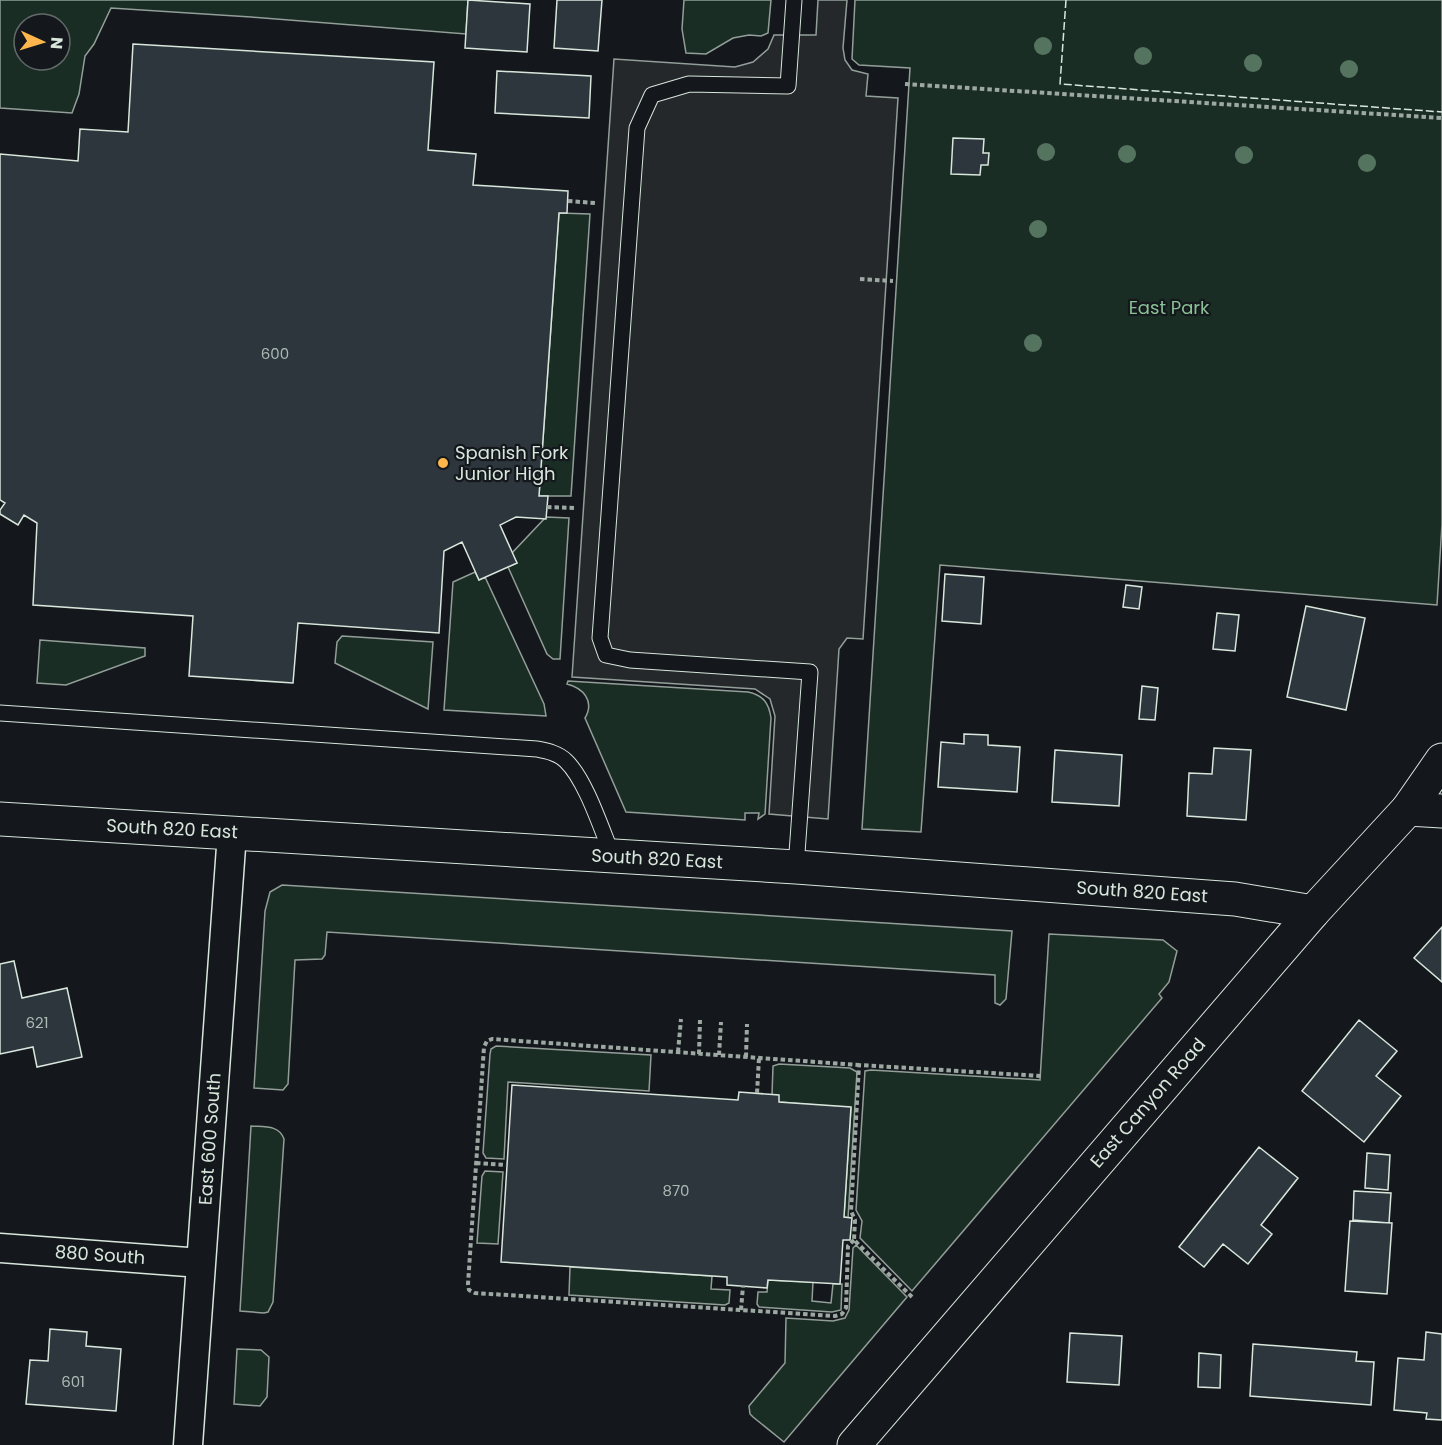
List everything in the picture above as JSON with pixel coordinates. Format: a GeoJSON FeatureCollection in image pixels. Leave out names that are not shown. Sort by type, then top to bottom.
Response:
{"type":"FeatureCollection","features":[{"type":"Feature","properties":{"kind":"street","name":"East Canyon Road"},"geometry":{"type":"LineString","coordinates":[[854,1445],[1313,912],[1408,809],[1442,760]]}},
{"type":"Feature","properties":{"kind":"street"},"geometry":{"type":"LineString","coordinates":[[1408,809],[1442,810]]}},
{"type":"Feature","properties":{"kind":"street","name":"South 820 East"},"geometry":{"type":"LineString","coordinates":[[0,819],[796,867],[1235,900],[1313,912]]}},
{"type":"Feature","properties":{"kind":"street","name":"East 600 South"},"geometry":{"type":"LineString","coordinates":[[188,1445],[232,833]]}},
{"type":"Feature","properties":{"kind":"street","name":"880 South"},"geometry":{"type":"LineString","coordinates":[[0,1248],[201,1263]]}},
{"type":"Feature","properties":{"kind":"lane"},"geometry":{"type":"LineString","coordinates":[[794,0],[788,86],[689,84],[652,95],[637,128],[600,638],[606,655],[630,660],[810,672],[796,867]]}},
{"type":"Feature","properties":{"kind":"lane"},"geometry":{"type":"LineString","coordinates":[[0,713],[537,748],[552,752],[566,760],[576,773],[613,857]]}},
{"type":"Feature","properties":{"kind":"path"},"geometry":{"type":"LineString","coordinates":[[905,84],[1442,118]]}},
{"type":"Feature","properties":{"kind":"path"},"geometry":{"type":"LineString","coordinates":[[568,201],[595,203]]}},
{"type":"Feature","properties":{"kind":"path"},"geometry":{"type":"LineString","coordinates":[[860,279],[893,280]]}},
{"type":"Feature","properties":{"kind":"path"},"geometry":{"type":"LineString","coordinates":[[547,507],[575,508]]}},
{"type":"Feature","properties":{"kind":"path"},"geometry":{"type":"LineString","coordinates":[[678,1052],[681,1019]]}},
{"type":"Feature","properties":{"kind":"path"},"geometry":{"type":"LineString","coordinates":[[699,1054],[700,1020]]}},
{"type":"Feature","properties":{"kind":"path"},"geometry":{"type":"LineString","coordinates":[[719,1055],[721,1022]]}},
{"type":"Feature","properties":{"kind":"path"},"geometry":{"type":"LineString","coordinates":[[746,1057],[747,1024]]}},
{"type":"Feature","properties":{"kind":"path"},"geometry":{"type":"LineString","coordinates":[[854,1240],[848,1246],[846,1308],[842,1314],[835,1316],[475,1293],[469,1290],[484,1047],[487,1041],[492,1039],[1041,1076]]}},
{"type":"Feature","properties":{"kind":"path"},"geometry":{"type":"LineString","coordinates":[[757,1094],[759,1058]]}},
{"type":"Feature","properties":{"kind":"path"},"geometry":{"type":"LineString","coordinates":[[859,1065],[851,1211],[855,1220],[854,1240],[912,1297]]}},
{"type":"Feature","properties":{"kind":"path"},"geometry":{"type":"LineString","coordinates":[[476,1163],[507,1165]]}},
{"type":"Feature","properties":{"kind":"path"},"geometry":{"type":"LineString","coordinates":[[741,1310],[743,1286]]}},
{"type":"Feature","properties":{"kind":"green space"},"geometry":{"type":"Polygon","coordinates":[[[0,0],[468,0],[466,34],[111,8],[94,44],[85,56],[79,94],[72,113],[0,108],[0,0]]]}},
{"type":"Feature","properties":{"kind":"green space"},"geometry":{"type":"Polygon","coordinates":[[[684,0],[771,0],[768,33],[761,36],[749,35],[733,38],[706,54],[686,53],[682,29],[684,0]]]}},
{"type":"Feature","properties":{"kind":"green space","name":"East Park"},"geometry":{"type":"Polygon","coordinates":[[[855,0],[1442,0],[1442,524],[1437,605],[940,565],[921,832],[862,829],[910,68],[859,65],[852,59],[855,0]]]}},
{"type":"Feature","properties":{"kind":"green space"},"geometry":{"type":"Polygon","coordinates":[[[559,213],[590,214],[571,496],[539,496],[559,213]]]}},
{"type":"Feature","properties":{"kind":"green space"},"geometry":{"type":"Polygon","coordinates":[[[546,517],[569,518],[560,659],[553,659],[547,654],[508,567],[517,563],[512,553],[546,517]]]}},
{"type":"Feature","properties":{"kind":"green space"},"geometry":{"type":"Polygon","coordinates":[[[475,572],[479,580],[485,577],[544,704],[546,716],[444,710],[453,582],[475,572]]]}},
{"type":"Feature","properties":{"kind":"green space"},"geometry":{"type":"Polygon","coordinates":[[[342,636],[433,642],[428,709],[335,663],[337,642],[342,636]]]}},
{"type":"Feature","properties":{"kind":"green space"},"geometry":{"type":"Polygon","coordinates":[[[40,640],[145,648],[145,656],[66,685],[37,683],[40,640]]]}},
{"type":"Feature","properties":{"kind":"green space"},"geometry":{"type":"Polygon","coordinates":[[[568,681],[748,692],[761,698],[769,708],[771,718],[765,814],[758,819],[759,813],[745,813],[745,820],[626,812],[585,718],[589,706],[586,696],[567,684],[568,681]]]}},
{"type":"Feature","properties":{"kind":"green space"},"geometry":{"type":"Polygon","coordinates":[[[282,885],[1012,931],[1006,999],[1000,1005],[995,1003],[995,975],[327,932],[325,955],[322,959],[295,960],[288,1084],[283,1090],[254,1088],[265,911],[270,892],[282,885]]]}},
{"type":"Feature","properties":{"kind":"green space"},"geometry":{"type":"Polygon","coordinates":[[[1049,934],[1163,940],[1177,951],[1169,982],[1159,994],[1162,998],[912,1291],[860,1238],[862,1221],[856,1210],[865,1071],[1040,1080],[1049,934]]]}},
{"type":"Feature","properties":{"kind":"green space"},"geometry":{"type":"Polygon","coordinates":[[[496,1046],[651,1055],[649,1091],[508,1082],[504,1159],[486,1158],[483,1153],[490,1054],[491,1049],[496,1046]]]}},
{"type":"Feature","properties":{"kind":"green space"},"geometry":{"type":"Polygon","coordinates":[[[779,1064],[850,1068],[857,1072],[848,1218],[844,1217],[851,1108],[779,1102],[772,1095],[773,1066],[779,1064]]]}},
{"type":"Feature","properties":{"kind":"green space"},"geometry":{"type":"Polygon","coordinates":[[[251,1126],[275,1129],[282,1134],[284,1139],[273,1302],[268,1312],[264,1313],[240,1311],[251,1126]]]}},
{"type":"Feature","properties":{"kind":"green space"},"geometry":{"type":"Polygon","coordinates":[[[485,1171],[503,1172],[498,1244],[477,1243],[482,1176],[485,1171]]]}},
{"type":"Feature","properties":{"kind":"green space"},"geometry":{"type":"Polygon","coordinates":[[[856,1245],[907,1297],[784,1442],[750,1414],[749,1406],[785,1363],[786,1318],[833,1321],[845,1318],[849,1310],[853,1248],[856,1245]]]}},
{"type":"Feature","properties":{"kind":"green space"},"geometry":{"type":"Polygon","coordinates":[[[570,1267],[712,1276],[711,1289],[730,1290],[729,1303],[725,1305],[569,1295],[570,1267]]]}},
{"type":"Feature","properties":{"kind":"green space"},"geometry":{"type":"Polygon","coordinates":[[[768,1280],[813,1282],[812,1301],[831,1303],[833,1284],[842,1284],[841,1310],[832,1312],[759,1307],[758,1292],[767,1292],[768,1280]]]}},
{"type":"Feature","properties":{"kind":"green space"},"geometry":{"type":"Polygon","coordinates":[[[237,1349],[261,1350],[269,1357],[267,1397],[260,1406],[234,1404],[237,1349]]]}},
{"type":"Feature","properties":{"kind":"shaded area"},"geometry":{"type":"Polygon","coordinates":[[[818,0],[847,0],[843,48],[845,60],[852,70],[868,74],[866,96],[898,98],[863,639],[847,638],[839,649],[828,819],[769,814],[775,716],[770,699],[755,689],[572,677],[614,59],[735,67],[753,62],[768,49],[774,35],[816,35],[818,0]]]}},
{"type":"Feature","properties":{"kind":"building"},"geometry":{"type":"Polygon","coordinates":[[[468,0],[530,4],[527,52],[465,48],[468,0]]]}},
{"type":"Feature","properties":{"kind":"building"},"geometry":{"type":"Polygon","coordinates":[[[557,0],[602,0],[598,51],[554,48],[557,0]]]}},
{"type":"Feature","properties":{"kind":"building","name":"Spanish Fork Junior High"},"geometry":{"type":"Polygon","coordinates":[[[133,44],[434,62],[428,150],[476,154],[473,185],[568,191],[567,213],[559,213],[539,496],[548,496],[546,519],[516,517],[500,525],[517,563],[479,580],[462,542],[444,551],[439,633],[298,623],[293,683],[189,676],[193,616],[33,605],[37,523],[24,515],[18,525],[0,514],[5,503],[0,500],[0,154],[78,161],[80,129],[128,132],[133,44]]]}},
{"type":"Feature","properties":{"kind":"building"},"geometry":{"type":"Polygon","coordinates":[[[497,71],[591,76],[589,118],[495,113],[497,71]]]}},
{"type":"Feature","properties":{"kind":"building"},"geometry":{"type":"Polygon","coordinates":[[[953,138],[984,139],[983,153],[989,153],[988,165],[981,165],[980,175],[951,174],[953,138]]]}},
{"type":"Feature","properties":{"kind":"building"},"geometry":{"type":"Polygon","coordinates":[[[945,574],[984,577],[981,624],[942,621],[945,574]]]}},
{"type":"Feature","properties":{"kind":"building"},"geometry":{"type":"Polygon","coordinates":[[[1126,585],[1142,587],[1139,609],[1123,607],[1126,585]]]}},
{"type":"Feature","properties":{"kind":"building"},"geometry":{"type":"Polygon","coordinates":[[[1306,606],[1365,618],[1346,710],[1287,697],[1306,606]]]}},
{"type":"Feature","properties":{"kind":"building"},"geometry":{"type":"Polygon","coordinates":[[[1217,613],[1239,615],[1235,651],[1213,649],[1217,613]]]}},
{"type":"Feature","properties":{"kind":"building"},"geometry":{"type":"Polygon","coordinates":[[[1142,686],[1158,688],[1155,720],[1139,719],[1142,686]]]}},
{"type":"Feature","properties":{"kind":"building"},"geometry":{"type":"Polygon","coordinates":[[[964,734],[988,735],[988,745],[1020,747],[1017,792],[938,787],[941,742],[964,744],[964,734]]]}},
{"type":"Feature","properties":{"kind":"building"},"geometry":{"type":"Polygon","coordinates":[[[1214,748],[1251,750],[1246,820],[1187,816],[1189,773],[1212,774],[1214,748]]]}},
{"type":"Feature","properties":{"kind":"building"},"geometry":{"type":"Polygon","coordinates":[[[1055,750],[1122,755],[1119,806],[1052,802],[1055,750]]]}},
{"type":"Feature","properties":{"kind":"building"},"geometry":{"type":"Polygon","coordinates":[[[1442,927],[1442,982],[1414,958],[1442,927]]]}},
{"type":"Feature","properties":{"kind":"building"},"geometry":{"type":"Polygon","coordinates":[[[14,961],[22,998],[67,988],[82,1057],[37,1067],[33,1047],[0,1054],[0,964],[14,961]]]}},
{"type":"Feature","properties":{"kind":"building"},"geometry":{"type":"Polygon","coordinates":[[[1359,1020],[1397,1051],[1376,1076],[1401,1096],[1364,1142],[1302,1091],[1359,1020]]]}},
{"type":"Feature","properties":{"kind":"building"},"geometry":{"type":"Polygon","coordinates":[[[512,1085],[738,1100],[739,1092],[779,1095],[779,1102],[851,1107],[844,1217],[852,1218],[850,1240],[843,1240],[840,1284],[768,1280],[767,1288],[727,1285],[727,1277],[501,1262],[512,1085]]]}},
{"type":"Feature","properties":{"kind":"building"},"geometry":{"type":"Polygon","coordinates":[[[1259,1147],[1298,1178],[1261,1225],[1272,1234],[1248,1264],[1223,1244],[1204,1267],[1179,1247],[1259,1147]]]}},
{"type":"Feature","properties":{"kind":"building"},"geometry":{"type":"Polygon","coordinates":[[[1367,1153],[1390,1155],[1388,1190],[1365,1188],[1367,1153]]]}},
{"type":"Feature","properties":{"kind":"building"},"geometry":{"type":"Polygon","coordinates":[[[1354,1191],[1391,1193],[1389,1223],[1353,1220],[1354,1191]]]}},
{"type":"Feature","properties":{"kind":"building"},"geometry":{"type":"Polygon","coordinates":[[[1350,1221],[1392,1223],[1387,1294],[1345,1291],[1350,1221]]]}},
{"type":"Feature","properties":{"kind":"building"},"geometry":{"type":"Polygon","coordinates":[[[50,1329],[87,1332],[86,1346],[121,1349],[116,1411],[26,1404],[30,1360],[48,1361],[50,1329]]]}},
{"type":"Feature","properties":{"kind":"building"},"geometry":{"type":"Polygon","coordinates":[[[1426,1332],[1442,1334],[1442,1420],[1426,1419],[1427,1413],[1394,1410],[1398,1358],[1424,1360],[1426,1332]]]}},
{"type":"Feature","properties":{"kind":"building"},"geometry":{"type":"Polygon","coordinates":[[[1070,1333],[1122,1336],[1119,1385],[1067,1382],[1070,1333]]]}},
{"type":"Feature","properties":{"kind":"building"},"geometry":{"type":"Polygon","coordinates":[[[1253,1344],[1357,1352],[1356,1361],[1374,1362],[1371,1405],[1250,1396],[1253,1344]]]}},
{"type":"Feature","properties":{"kind":"building"},"geometry":{"type":"Polygon","coordinates":[[[1199,1353],[1221,1355],[1220,1388],[1198,1387],[1199,1353]]]}},
{"type":"Feature","properties":{"kind":"fence"},"geometry":{"type":"LineString","coordinates":[[1066,0],[1060,84],[1442,112]]}},
{"type":"Feature","properties":{"kind":"place","name":"Spanish Fork Junior High"},"geometry":{"type":"Point","coordinates":[443,463]}}]}
